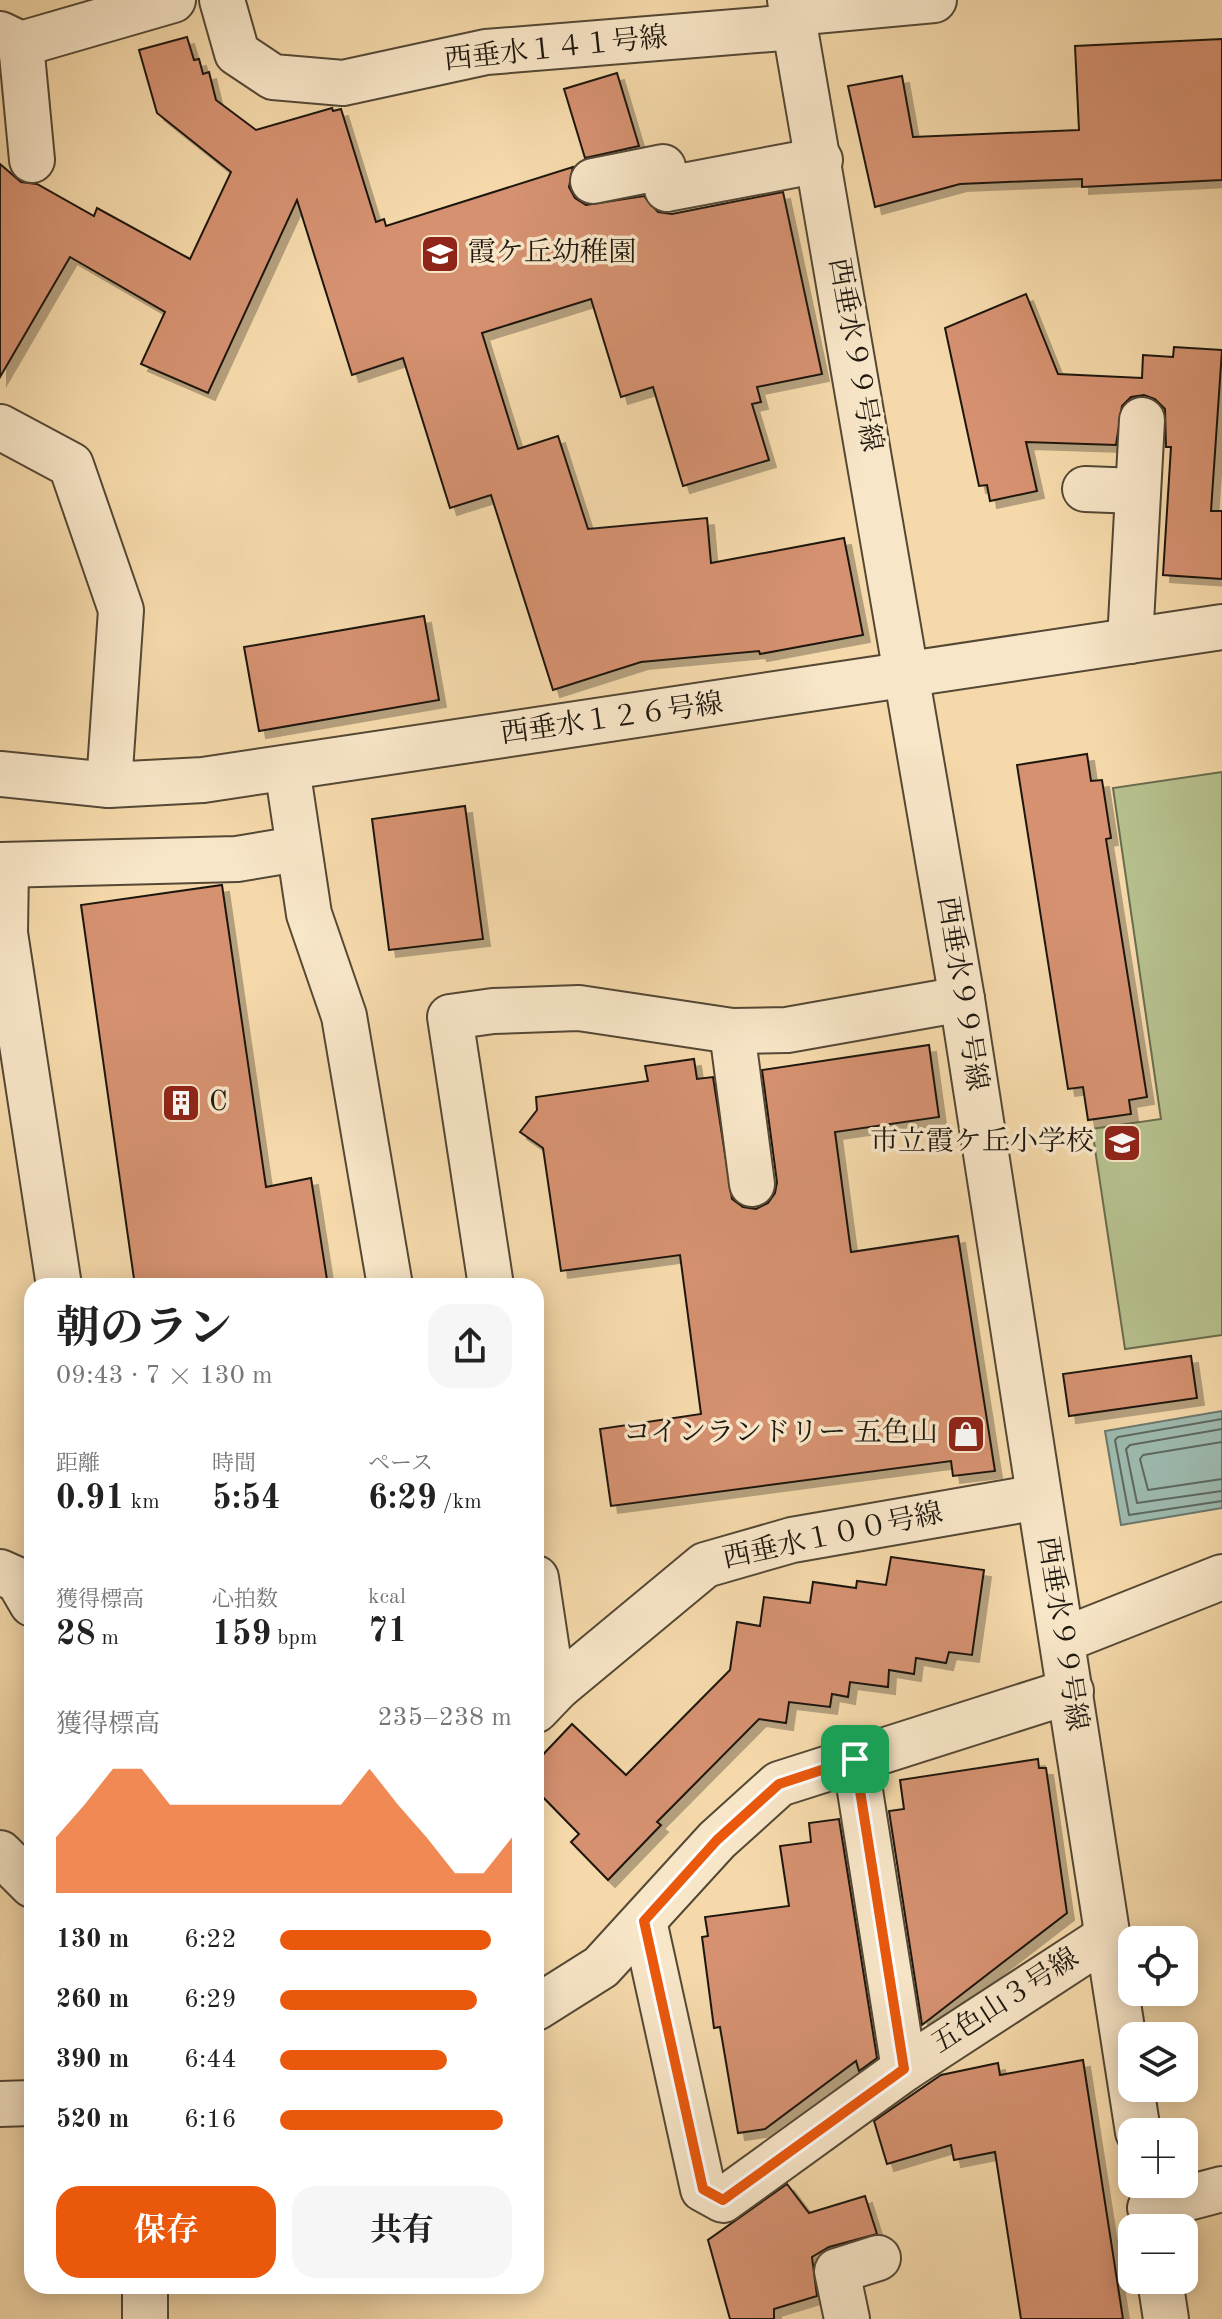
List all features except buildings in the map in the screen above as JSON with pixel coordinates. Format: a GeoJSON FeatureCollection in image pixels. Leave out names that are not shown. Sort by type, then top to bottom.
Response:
{"type":"FeatureCollection","features":[{"type":"Feature","properties":{"kind":"street"},"geometry":{"type":"LineString","coordinates":[[32,160],[10,39],[173,0]]}},
{"type":"Feature","properties":{"kind":"street","name":"西垂水１４１号線"},"geometry":{"type":"LineString","coordinates":[[222,0],[237,53],[273,77],[343,83],[486,52],[793,13],[934,0]]}},
{"type":"Feature","properties":{"kind":"street","name":"西垂水９９号線"},"geometry":{"type":"LineString","coordinates":[[793,13],[962,999],[1136,2118]]}},
{"type":"Feature","properties":{"kind":"street"},"geometry":{"type":"LineString","coordinates":[[593,181],[663,167],[667,189],[820,160]]}},
{"type":"Feature","properties":{"kind":"street"},"geometry":{"type":"LineString","coordinates":[[1130,641],[1142,420]]}},
{"type":"Feature","properties":{"kind":"street"},"geometry":{"type":"LineString","coordinates":[[0,427],[71,465],[121,610],[109,785]]}},
{"type":"Feature","properties":{"kind":"street"},"geometry":{"type":"LineString","coordinates":[[1085,489],[1138,491]]}},
{"type":"Feature","properties":{"kind":"street","name":"西垂水１２６号線"},"geometry":{"type":"LineString","coordinates":[[0,774],[109,785],[203,780],[1222,627]]}},
{"type":"Feature","properties":{"kind":"street"},"geometry":{"type":"LineString","coordinates":[[287,768],[309,914],[344,1016],[389,1278]]}},
{"type":"Feature","properties":{"kind":"street"},"geometry":{"type":"LineString","coordinates":[[58,1278],[5,933],[3,866],[237,859],[297,849]]}},
{"type":"Feature","properties":{"kind":"street"},"geometry":{"type":"LineString","coordinates":[[490,1278],[450,1017],[493,1011],[579,1008],[732,1031],[787,1030],[962,999]]}},
{"type":"Feature","properties":{"kind":"street"},"geometry":{"type":"LineString","coordinates":[[732,1031],[752,1184]]}},
{"type":"Feature","properties":{"kind":"street","name":"西垂水１００号線"},"geometry":{"type":"LineString","coordinates":[[547,1698],[705,1565],[792,1540],[1039,1497]]}},
{"type":"Feature","properties":{"kind":"street"},"geometry":{"type":"LineString","coordinates":[[0,1572],[18,1580],[24,1590]]}},
{"type":"Feature","properties":{"kind":"street"},"geometry":{"type":"LineString","coordinates":[[1063,1640],[1222,1577]]}},
{"type":"Feature","properties":{"kind":"street"},"geometry":{"type":"LineString","coordinates":[[544,1631],[549,1664],[547,1698]]}},
{"type":"Feature","properties":{"kind":"street"},"geometry":{"type":"LineString","coordinates":[[544,2003],[601,1967],[717,1840],[779,1784],[1071,1691]]}},
{"type":"Feature","properties":{"kind":"street","name":"五色山３号線"},"geometry":{"type":"LineString","coordinates":[[855,1759],[904,2069]]}},
{"type":"Feature","properties":{"kind":"street"},"geometry":{"type":"LineString","coordinates":[[0,1853],[24,1877]]}},
{"type":"Feature","properties":{"kind":"street","name":"五色山３号線"},"geometry":{"type":"LineString","coordinates":[[644,1921],[703,2189],[723,2200],[904,2069],[1108,1936]]}},
{"type":"Feature","properties":{"kind":"street"},"geometry":{"type":"LineString","coordinates":[[0,2104],[24,2103]]}},
{"type":"Feature","properties":{"kind":"street"},"geometry":{"type":"LineString","coordinates":[[1149,2207],[1222,2189]]}},
{"type":"Feature","properties":{"kind":"street"},"geometry":{"type":"LineString","coordinates":[[846,2319],[837,2271],[878,2258]]}},
{"type":"Feature","properties":{"kind":"street"},"geometry":{"type":"LineString","coordinates":[[145,2294],[145,2319]]}},
{"type":"Feature","properties":{"kind":"street"},"geometry":{"type":"LineString","coordinates":[[1162,2294],[1166,2319]]}},
{"type":"Feature","properties":{"kind":"green space"},"geometry":{"type":"Polygon","coordinates":[[[1222,772],[1222,1335],[1125,1349],[1092,1129],[1161,1119],[1113,788],[1222,772]]]}},
{"type":"Feature","properties":{"kind":"water"},"geometry":{"type":"Polygon","coordinates":[[[1222,1411],[1222,1508],[1121,1525],[1105,1431],[1222,1411]]]}},
{"type":"Feature","properties":{"kind":"place","name":"霞ケ丘幼稚園"},"geometry":{"type":"Point","coordinates":[440,254]}},
{"type":"Feature","properties":{"kind":"place","name":"C"},"geometry":{"type":"Point","coordinates":[181,1103]}},
{"type":"Feature","properties":{"kind":"place","name":"市立霞ケ丘小学校"},"geometry":{"type":"Point","coordinates":[1122,1143]}},
{"type":"Feature","properties":{"kind":"place","name":"コインランドリー 五色山"},"geometry":{"type":"Point","coordinates":[966,1434]}},
{"type":"Feature","properties":{"kind":"route"},"geometry":{"type":"LineString","coordinates":[[855,1759],[904,2069],[723,2200],[703,2189],[644,1921],[717,1840],[779,1784],[855,1759]]}}]}
